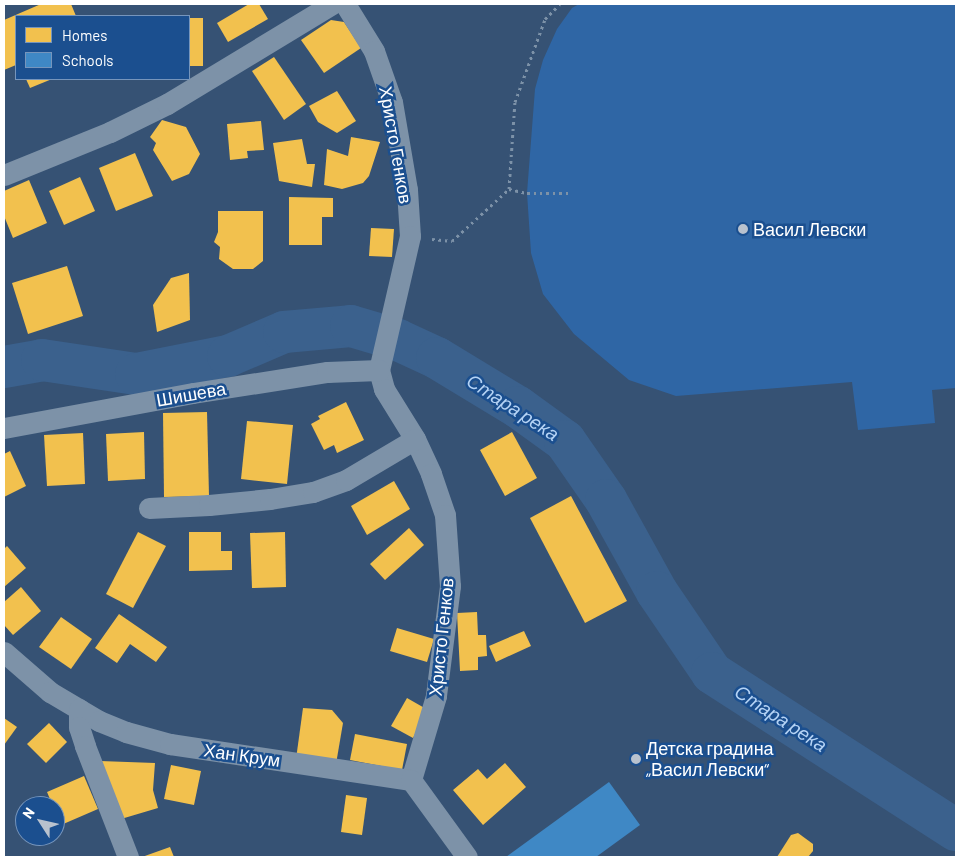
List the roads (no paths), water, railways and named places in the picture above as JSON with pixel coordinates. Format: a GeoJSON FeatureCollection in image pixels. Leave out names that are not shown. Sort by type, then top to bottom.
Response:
{"type":"FeatureCollection","features":[{"type":"Feature","properties":{"kind":"street"},"geometry":{"type":"LineString","coordinates":[[4,175],[110,132],[167,104],[332,4]]}},
{"type":"Feature","properties":{"kind":"street","name":"Христо Генков"},"geometry":{"type":"LineString","coordinates":[[345,4],[374,50],[392,102],[407,190],[410,236],[380,364],[384,389],[415,439],[431,474],[445,515],[450,586],[436,696],[411,780]]}},
{"type":"Feature","properties":{"kind":"street","name":"Шишева"},"geometry":{"type":"LineString","coordinates":[[4,428],[193,393],[380,364]]}},
{"type":"Feature","properties":{"kind":"street"},"geometry":{"type":"LineString","coordinates":[[149,508],[208,506],[313,492],[346,480],[415,439]]}},
{"type":"Feature","properties":{"kind":"street","name":"Хан Крум"},"geometry":{"type":"LineString","coordinates":[[4,652],[50,692],[100,721],[126,732],[170,744],[411,780]]}},
{"type":"Feature","properties":{"kind":"street"},"geometry":{"type":"LineString","coordinates":[[79,709],[79,727],[85,746],[128,857]]}},
{"type":"Feature","properties":{"kind":"street"},"geometry":{"type":"LineString","coordinates":[[411,780],[467,857]]}},
{"type":"Feature","properties":{"kind":"waterway","name":"Стара река"},"geometry":{"type":"LineString","coordinates":[[4,367],[42,360],[136,374],[228,356],[284,332],[351,326],[398,340],[437,358],[518,407],[565,441],[606,500],[657,592],[712,673],[956,830]]}},
{"type":"Feature","properties":{"kind":"place","name":"Васил Левски"},"geometry":{"type":"Point","coordinates":[743,229]}},
{"type":"Feature","properties":{"kind":"place","name":"Детска градина „Васил Левски“"},"geometry":{"type":"Point","coordinates":[636,759]}}]}
